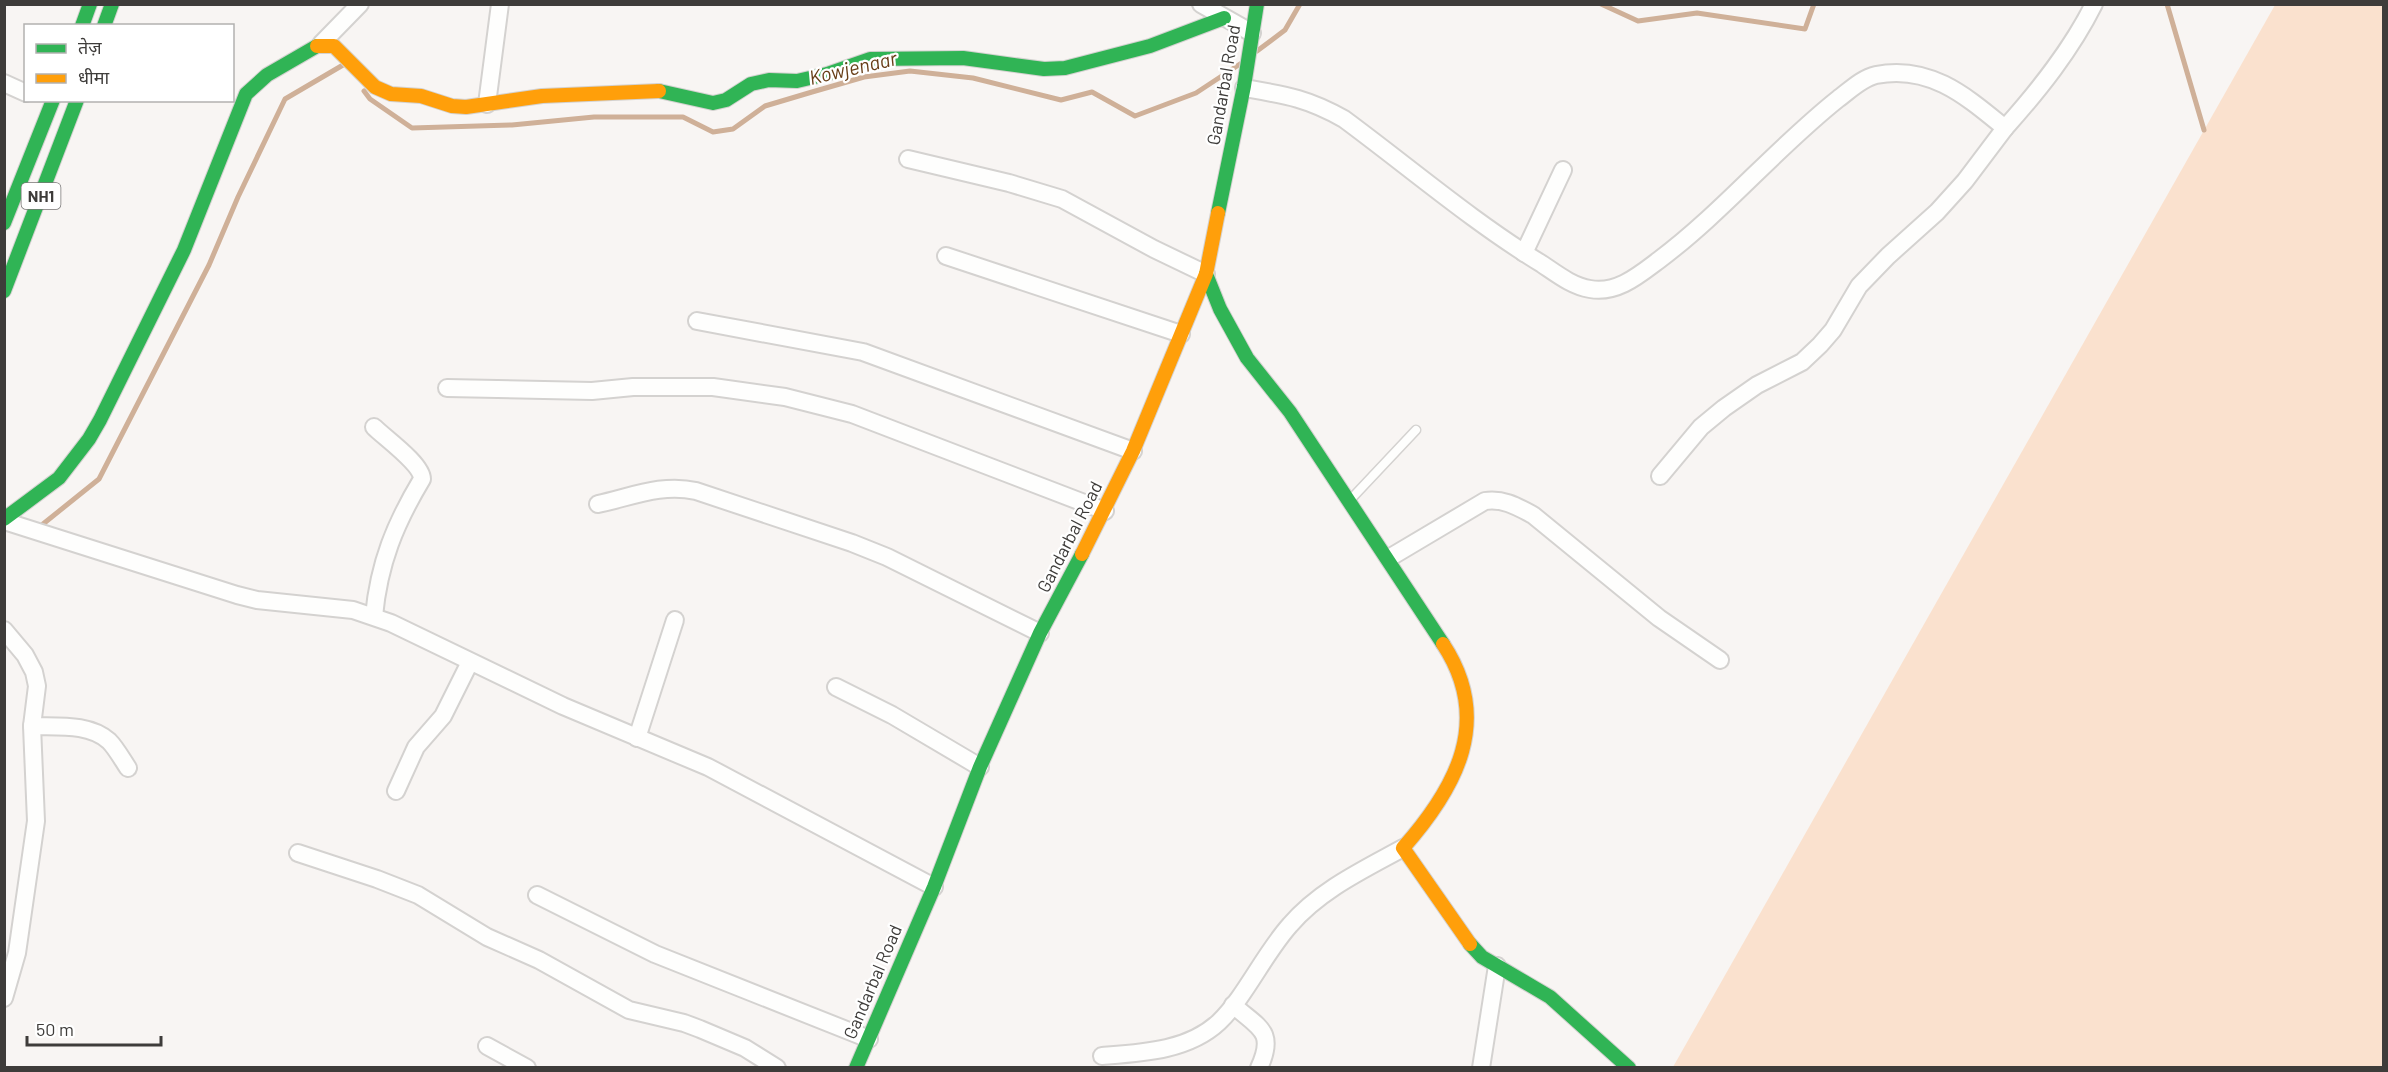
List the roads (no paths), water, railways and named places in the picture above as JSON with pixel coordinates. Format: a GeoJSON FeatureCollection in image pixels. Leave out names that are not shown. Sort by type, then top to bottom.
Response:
{"type":"FeatureCollection","features":[{"type":"Feature","properties":{"kind":"main road"},"geometry":{"type":"LineString","coordinates":[[83,24],[90,4]]}},
{"type":"Feature","properties":{"kind":"main road"},"geometry":{"type":"LineString","coordinates":[[105,24],[112,4]]}},
{"type":"Feature","properties":{"kind":"main road","name":"Gandarbal Road"},"geometry":{"type":"LineString","coordinates":[[856,1068],[934,887],[980,766],[1040,633],[1105,512],[1133,451],[1206,274],[1244,87],[1257,4]]}},
{"type":"Feature","properties":{"kind":"main road"},"geometry":{"type":"LineString","coordinates":[[4,520],[59,478],[90,439],[184,250],[246,94],[267,75],[310,48],[321,44],[334,46],[382,92],[421,96],[452,106],[466,107],[542,96],[644,90],[665,91],[713,103],[726,100],[751,84],[769,80],[797,81],[827,74],[870,59],[963,58],[1034,68],[1065,68],[1150,46],[1224,18]]}},
{"type":"Feature","properties":{"kind":"main road","name":"NH1"},"geometry":{"type":"LineString","coordinates":[[4,223],[48,102]]}},
{"type":"Feature","properties":{"kind":"main road","name":"NH1"},"geometry":{"type":"LineString","coordinates":[[4,291],[76,102]]}},
{"type":"Feature","properties":{"kind":"main road"},"geometry":{"type":"LineString","coordinates":[[1206,274],[1220,309],[1247,358],[1290,412],[1389,558],[1453,659],[1462,681],[1468,722],[1465,744],[1443,796],[1432,815],[1403,848],[1467,941],[1482,957],[1550,997],[1629,1068]]}},
{"type":"Feature","properties":{"kind":"street"},"geometry":{"type":"LineString","coordinates":[[321,44],[360,4]]}},
{"type":"Feature","properties":{"kind":"street"},"geometry":{"type":"LineString","coordinates":[[488,104],[500,4]]}},
{"type":"Feature","properties":{"kind":"street"},"geometry":{"type":"LineString","coordinates":[[1201,4],[1252,34]]}},
{"type":"Feature","properties":{"kind":"street"},"geometry":{"type":"LineString","coordinates":[[1660,476],[1701,428],[1724,408],[1757,385],[1802,362],[1820,345],[1833,330],[1859,286],[1888,256],[1937,212],[1965,181],[2064,55],[2081,30],[2094,4]]}},
{"type":"Feature","properties":{"kind":"street"},"geometry":{"type":"LineString","coordinates":[[1244,87],[1295,96],[1317,104],[1344,119],[1524,253],[1579,287],[1593,290],[1610,288],[1632,280],[1676,248],[1812,119],[1874,75],[1892,73],[1937,80],[1964,94],[2005,129]]}},
{"type":"Feature","properties":{"kind":"street"},"geometry":{"type":"LineString","coordinates":[[4,83],[24,92]]}},
{"type":"Feature","properties":{"kind":"street"},"geometry":{"type":"LineString","coordinates":[[908,159],[1009,183],[1062,199],[1206,274]]}},
{"type":"Feature","properties":{"kind":"street"},"geometry":{"type":"LineString","coordinates":[[1524,253],[1563,170]]}},
{"type":"Feature","properties":{"kind":"street"},"geometry":{"type":"LineString","coordinates":[[946,256],[1181,334]]}},
{"type":"Feature","properties":{"kind":"street"},"geometry":{"type":"LineString","coordinates":[[697,321],[863,352],[1133,451]]}},
{"type":"Feature","properties":{"kind":"street"},"geometry":{"type":"LineString","coordinates":[[447,388],[592,391],[633,387],[713,387],[785,397],[852,414],[1105,512]]}},
{"type":"Feature","properties":{"kind":"street"},"geometry":{"type":"LineString","coordinates":[[374,427],[416,464],[422,473],[422,479],[398,520],[390,540],[376,590],[374,616]]}},
{"type":"Feature","properties":{"kind":"street"},"geometry":{"type":"LineString","coordinates":[[598,504],[662,488],[679,487],[852,543],[887,557],[1040,633]]}},
{"type":"Feature","properties":{"kind":"street"},"geometry":{"type":"LineString","coordinates":[[1389,558],[1485,501],[1502,501],[1533,515],[1659,618],[1720,660]]}},
{"type":"Feature","properties":{"kind":"street"},"geometry":{"type":"LineString","coordinates":[[4,520],[237,595],[257,600],[353,610],[374,616],[637,738],[708,767],[934,887]]}},
{"type":"Feature","properties":{"kind":"street"},"geometry":{"type":"LineString","coordinates":[[637,738],[675,620]]}},
{"type":"Feature","properties":{"kind":"street"},"geometry":{"type":"LineString","coordinates":[[4,630],[25,655],[38,686],[32,726],[36,821],[17,953],[4,998]]}},
{"type":"Feature","properties":{"kind":"street"},"geometry":{"type":"LineString","coordinates":[[396,791],[416,747],[443,716],[470,662]]}},
{"type":"Feature","properties":{"kind":"street"},"geometry":{"type":"LineString","coordinates":[[836,687],[892,715],[980,766]]}},
{"type":"Feature","properties":{"kind":"street"},"geometry":{"type":"LineString","coordinates":[[32,726],[83,728],[98,733],[110,742],[128,768]]}},
{"type":"Feature","properties":{"kind":"street"},"geometry":{"type":"LineString","coordinates":[[1102,1056],[1152,1052],[1196,1037],[1218,1023],[1233,1005],[1267,954],[1291,924],[1315,901],[1333,887],[1403,848]]}},
{"type":"Feature","properties":{"kind":"street"},"geometry":{"type":"LineString","coordinates":[[298,853],[377,879],[418,896],[487,937],[539,960],[628,1010],[692,1026],[745,1048],[777,1068]]}},
{"type":"Feature","properties":{"kind":"street"},"geometry":{"type":"LineString","coordinates":[[537,895],[655,954],[869,1039]]}},
{"type":"Feature","properties":{"kind":"street"},"geometry":{"type":"LineString","coordinates":[[1481,1068],[1497,966]]}},
{"type":"Feature","properties":{"kind":"street"},"geometry":{"type":"LineString","coordinates":[[1233,1005],[1264,1035],[1267,1043],[1266,1051],[1258,1068]]}},
{"type":"Feature","properties":{"kind":"street"},"geometry":{"type":"LineString","coordinates":[[487,1046],[527,1068]]}},
{"type":"Feature","properties":{"kind":"lane"},"geometry":{"type":"LineString","coordinates":[[1350,500],[1416,430]]}},
{"type":"Feature","properties":{"kind":"waterway","name":"Kowjenaar"},"geometry":{"type":"LineString","coordinates":[[1257,51],[1285,30],[1300,4]]}},
{"type":"Feature","properties":{"kind":"waterway","name":"Kowjenaar"},"geometry":{"type":"LineString","coordinates":[[1601,4],[1638,21],[1697,13],[1805,29],[1814,4]]}},
{"type":"Feature","properties":{"kind":"waterway","name":"Kowjenaar"},"geometry":{"type":"LineString","coordinates":[[2167,4],[2204,130]]}},
{"type":"Feature","properties":{"kind":"waterway","name":"Kowjenaar"},"geometry":{"type":"LineString","coordinates":[[364,91],[370,99],[412,128],[512,125],[594,117],[683,117],[713,132],[733,129],[765,106],[864,77],[910,71],[973,78],[1061,100],[1092,92],[1135,116],[1196,93],[1240,64]]}},
{"type":"Feature","properties":{"kind":"waterway"},"geometry":{"type":"LineString","coordinates":[[43,524],[99,479],[209,265],[238,197],[285,99],[343,65]]}}]}
